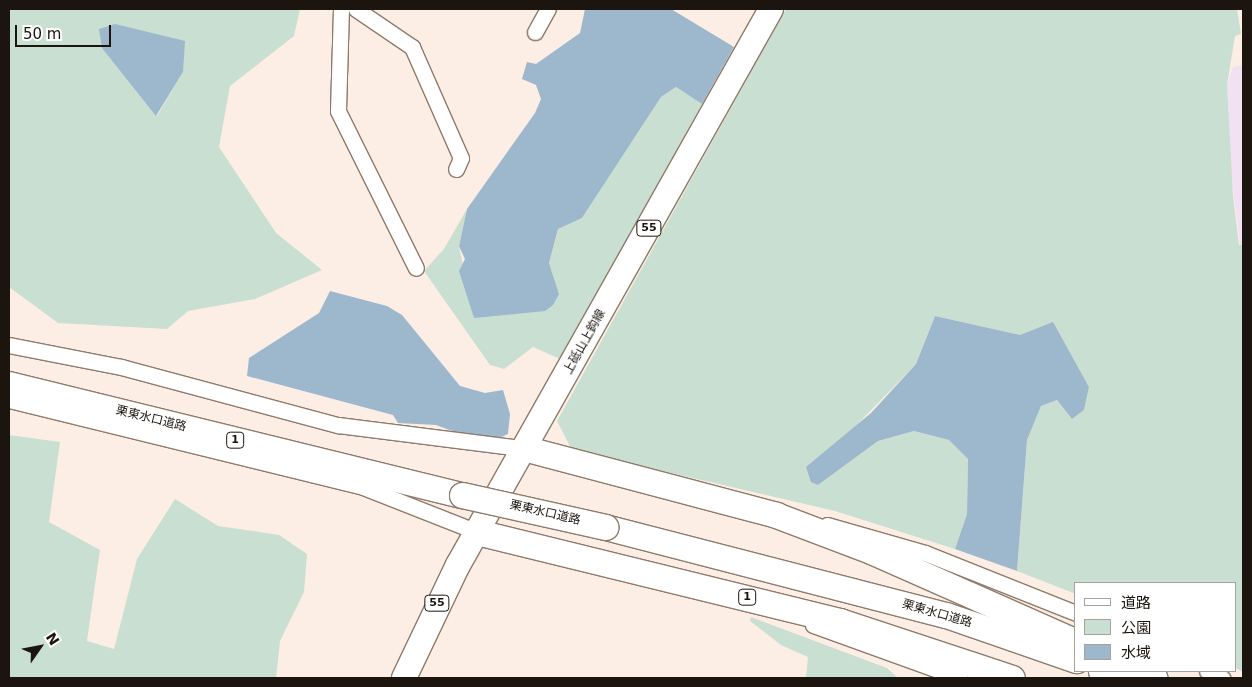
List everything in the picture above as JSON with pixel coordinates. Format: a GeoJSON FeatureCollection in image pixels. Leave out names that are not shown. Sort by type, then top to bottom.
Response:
{"type":"FeatureCollection","features":[{"type":"Feature","properties":{"kind":"highway","name":"栗東水口道路"},"geometry":{"type":"LineString","coordinates":[[9,384],[462,495],[605,527],[946,615],[1074,659]]}},
{"type":"Feature","properties":{"kind":"highway"},"geometry":{"type":"LineString","coordinates":[[527,449],[776,515],[871,551],[1074,641]]}},
{"type":"Feature","properties":{"kind":"highway","name":"1"},"geometry":{"type":"LineString","coordinates":[[477,532],[776,604],[1012,678]]}},
{"type":"Feature","properties":{"kind":"highway"},"geometry":{"type":"LineString","coordinates":[[1103,672],[1118,678]]}},
{"type":"Feature","properties":{"kind":"highway"},"geometry":{"type":"LineString","coordinates":[[1141,672],[1155,678]]}},
{"type":"Feature","properties":{"kind":"main road","name":"上砥山上鈎線"},"geometry":{"type":"LineString","coordinates":[[404,678],[433,611],[477,532],[527,449],[772,9]]}},
{"type":"Feature","properties":{"kind":"street"},"geometry":{"type":"LineString","coordinates":[[341,9],[338,111],[416,268]]}},
{"type":"Feature","properties":{"kind":"street"},"geometry":{"type":"LineString","coordinates":[[356,9],[412,48],[461,158],[456,169]]}},
{"type":"Feature","properties":{"kind":"street"},"geometry":{"type":"LineString","coordinates":[[535,32],[548,9]]}},
{"type":"Feature","properties":{"kind":"street"},"geometry":{"type":"LineString","coordinates":[[9,346],[121,367],[338,425],[527,449]]}},
{"type":"Feature","properties":{"kind":"street"},"geometry":{"type":"LineString","coordinates":[[9,400],[363,487],[477,532]]}},
{"type":"Feature","properties":{"kind":"street"},"geometry":{"type":"LineString","coordinates":[[776,515],[859,531],[1074,612]]}},
{"type":"Feature","properties":{"kind":"street"},"geometry":{"type":"LineString","coordinates":[[776,604],[794,618],[960,678]]}},
{"type":"Feature","properties":{"kind":"street"},"geometry":{"type":"LineString","coordinates":[[1209,672],[1222,678]]}},
{"type":"Feature","properties":{"kind":"shaded area"},"geometry":{"type":"Polygon","coordinates":[[[1243,65],[1243,245],[1240,245],[1229,155],[1227,85],[1233,67],[1243,65]]]}},
{"type":"Feature","properties":{"kind":"green space"},"geometry":{"type":"Polygon","coordinates":[[[9,9],[300,9],[294,36],[230,86],[219,147],[276,233],[322,270],[255,299],[188,311],[167,329],[58,323],[9,287],[9,9]],[[102,48],[123,69],[157,116],[183,72],[102,48]]]}},
{"type":"Feature","properties":{"kind":"green space"},"geometry":{"type":"Polygon","coordinates":[[[786,9],[1237,9],[1241,34],[1235,36],[1227,85],[1233,196],[1239,245],[1243,245],[1243,672],[1237,669],[1237,582],[1074,582],[1074,593],[1017,571],[1027,440],[1041,406],[1057,400],[1072,419],[1084,410],[1089,387],[1053,323],[1020,335],[935,316],[916,364],[842,440],[818,485],[878,441],[914,431],[949,440],[968,459],[967,514],[955,549],[835,511],[572,450],[557,421],[786,9]]]}},
{"type":"Feature","properties":{"kind":"green space"},"geometry":{"type":"Polygon","coordinates":[[[676,87],[702,104],[560,359],[533,347],[504,369],[490,365],[424,271],[444,249],[467,209],[459,246],[474,318],[559,294],[549,263],[558,229],[582,218],[661,97],[676,87]]]}},
{"type":"Feature","properties":{"kind":"green space"},"geometry":{"type":"Polygon","coordinates":[[[9,435],[60,442],[49,522],[100,550],[87,641],[114,649],[137,559],[175,499],[218,526],[279,535],[307,554],[304,592],[280,641],[276,678],[9,678],[9,435]]]}},
{"type":"Feature","properties":{"kind":"green space"},"geometry":{"type":"Polygon","coordinates":[[[751,617],[887,668],[898,678],[806,678],[808,657],[781,645],[750,621],[751,617]]]}},
{"type":"Feature","properties":{"kind":"water"},"geometry":{"type":"Polygon","coordinates":[[[585,9],[671,9],[734,47],[702,104],[676,87],[661,97],[582,218],[558,229],[549,263],[559,294],[553,305],[545,311],[474,318],[459,271],[465,259],[459,246],[467,209],[535,113],[541,99],[536,85],[522,79],[527,62],[536,64],[580,33],[585,9]]]}},
{"type":"Feature","properties":{"kind":"water"},"geometry":{"type":"Polygon","coordinates":[[[115,24],[185,41],[183,72],[156,116],[102,48],[99,29],[115,24]]]}},
{"type":"Feature","properties":{"kind":"water"},"geometry":{"type":"Polygon","coordinates":[[[330,291],[387,306],[402,315],[460,386],[485,393],[503,390],[510,414],[508,434],[497,439],[463,435],[436,425],[398,423],[393,415],[247,376],[249,358],[319,313],[330,291]]]}},
{"type":"Feature","properties":{"kind":"water"},"geometry":{"type":"Polygon","coordinates":[[[935,316],[1020,335],[1053,322],[1089,387],[1084,410],[1072,419],[1057,400],[1041,406],[1027,440],[1017,571],[955,549],[967,514],[968,459],[949,440],[914,431],[878,441],[818,485],[811,482],[806,467],[871,413],[916,364],[935,316]]]}}]}
